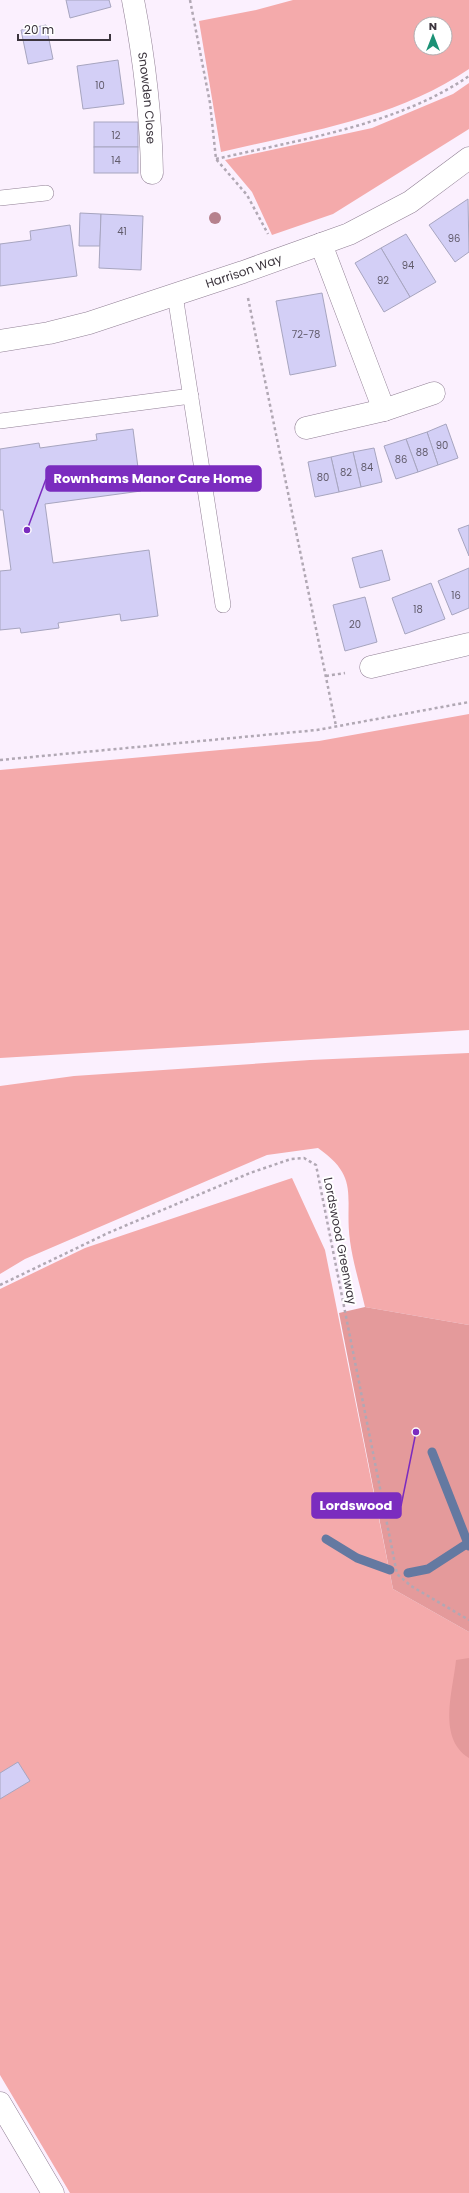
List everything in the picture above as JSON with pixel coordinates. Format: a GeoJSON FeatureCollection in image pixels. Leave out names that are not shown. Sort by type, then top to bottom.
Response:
{"type":"FeatureCollection","features":[{"type":"Feature","properties":{"kind":"street","name":"Snowden Close"},"geometry":{"type":"LineString","coordinates":[[133,0],[152,128],[152,173]]}},
{"type":"Feature","properties":{"kind":"street","name":"Harrison Way"},"geometry":{"type":"LineString","coordinates":[[0,340],[49,333],[88,323],[243,272],[349,234],[410,202],[468,160]]}},
{"type":"Feature","properties":{"kind":"street"},"geometry":{"type":"LineString","coordinates":[[321,244],[384,410]]}},
{"type":"Feature","properties":{"kind":"street"},"geometry":{"type":"LineString","coordinates":[[306,428],[384,410],[434,393]]}},
{"type":"Feature","properties":{"kind":"street"},"geometry":{"type":"LineString","coordinates":[[371,667],[469,644]]}},
{"type":"Feature","properties":{"kind":"street"},"geometry":{"type":"LineString","coordinates":[[0,2103],[53,2193]]}},
{"type":"Feature","properties":{"kind":"lane"},"geometry":{"type":"LineString","coordinates":[[0,198],[46,193]]}},
{"type":"Feature","properties":{"kind":"lane"},"geometry":{"type":"LineString","coordinates":[[175,295],[223,605]]}},
{"type":"Feature","properties":{"kind":"lane"},"geometry":{"type":"LineString","coordinates":[[0,422],[191,396]]}},
{"type":"Feature","properties":{"kind":"path"},"geometry":{"type":"LineString","coordinates":[[190,0],[210,103],[216,159],[247,195],[280,259]]}},
{"type":"Feature","properties":{"kind":"path"},"geometry":{"type":"LineString","coordinates":[[216,159],[366,124],[450,89],[469,76]]}},
{"type":"Feature","properties":{"kind":"path"},"geometry":{"type":"LineString","coordinates":[[243,272],[336,726]]}},
{"type":"Feature","properties":{"kind":"path"},"geometry":{"type":"LineString","coordinates":[[0,760],[309,731],[469,702]]}},
{"type":"Feature","properties":{"kind":"path","name":"Lordswood Greenway"},"geometry":{"type":"LineString","coordinates":[[0,1285],[108,1233],[250,1173],[291,1159],[304,1158],[316,1165],[397,1574],[411,1586],[469,1620]]}},
{"type":"Feature","properties":{"kind":"shaded area"},"geometry":{"type":"Polygon","coordinates":[[[293,0],[469,0],[469,69],[441,86],[381,112],[317,130],[221,152],[199,21],[256,10],[293,0]]]}},
{"type":"Feature","properties":{"kind":"shaded area"},"geometry":{"type":"Polygon","coordinates":[[[469,83],[469,129],[333,214],[272,235],[252,192],[225,160],[372,128],[453,94],[469,83]]]}},
{"type":"Feature","properties":{"kind":"shaded area"},"geometry":{"type":"Polygon","coordinates":[[[469,714],[469,1030],[0,1058],[0,770],[319,741],[469,714]]]}},
{"type":"Feature","properties":{"kind":"shaded area"},"geometry":{"type":"Polygon","coordinates":[[[469,1053],[469,1325],[365,1307],[350,1241],[348,1189],[340,1169],[318,1148],[267,1155],[25,1259],[0,1274],[0,1086],[74,1076],[310,1060],[469,1053]]]}},
{"type":"Feature","properties":{"kind":"shaded area"},"geometry":{"type":"Polygon","coordinates":[[[292,1178],[325,1250],[393,1589],[469,1632],[469,2193],[70,2193],[0,2075],[0,1289],[85,1248],[292,1178]]]}},
{"type":"Feature","properties":{"kind":"shaded area"},"geometry":{"type":"Polygon","coordinates":[[[365,1307],[469,1325],[469,1632],[393,1589],[339,1313],[365,1307]]]}},
{"type":"Feature","properties":{"kind":"shaded area"},"geometry":{"type":"Polygon","coordinates":[[[469,1658],[469,1758],[459,1749],[453,1739],[449,1713],[456,1660],[469,1658]]]}},
{"type":"Feature","properties":{"kind":"building"},"geometry":{"type":"Polygon","coordinates":[[[66,0],[109,0],[111,7],[70,18],[66,0]]]}},
{"type":"Feature","properties":{"kind":"building"},"geometry":{"type":"Polygon","coordinates":[[[46,25],[53,59],[28,64],[21,30],[46,25]]]}},
{"type":"Feature","properties":{"kind":"building"},"geometry":{"type":"Polygon","coordinates":[[[118,60],[124,104],[83,109],[77,66],[118,60]]]}},
{"type":"Feature","properties":{"kind":"building"},"geometry":{"type":"Polygon","coordinates":[[[94,122],[138,122],[138,147],[94,147],[94,122]]]}},
{"type":"Feature","properties":{"kind":"building"},"geometry":{"type":"Polygon","coordinates":[[[94,147],[138,147],[138,173],[94,173],[94,147]]]}},
{"type":"Feature","properties":{"kind":"building"},"geometry":{"type":"Polygon","coordinates":[[[468,199],[469,252],[455,262],[429,225],[468,199]]]}},
{"type":"Feature","properties":{"kind":"building"},"geometry":{"type":"Polygon","coordinates":[[[80,213],[101,214],[100,246],[79,246],[80,213]]]}},
{"type":"Feature","properties":{"kind":"building"},"geometry":{"type":"Polygon","coordinates":[[[101,214],[143,216],[141,270],[99,268],[101,214]]]}},
{"type":"Feature","properties":{"kind":"building"},"geometry":{"type":"Polygon","coordinates":[[[70,225],[77,276],[0,286],[0,244],[31,240],[30,231],[70,225]]]}},
{"type":"Feature","properties":{"kind":"building"},"geometry":{"type":"Polygon","coordinates":[[[406,234],[436,282],[410,297],[381,248],[406,234]]]}},
{"type":"Feature","properties":{"kind":"building"},"geometry":{"type":"Polygon","coordinates":[[[381,248],[410,297],[384,312],[355,263],[381,248]]]}},
{"type":"Feature","properties":{"kind":"building"},"geometry":{"type":"Polygon","coordinates":[[[322,293],[336,366],[290,375],[276,301],[322,293]]]}},
{"type":"Feature","properties":{"kind":"building"},"geometry":{"type":"Polygon","coordinates":[[[446,424],[458,458],[438,465],[427,432],[446,424]]]}},
{"type":"Feature","properties":{"kind":"building"},"geometry":{"type":"Polygon","coordinates":[[[133,429],[141,491],[45,504],[53,563],[149,550],[158,616],[121,621],[120,614],[58,623],[59,628],[21,633],[20,628],[0,630],[0,571],[11,570],[3,510],[0,510],[0,449],[39,443],[40,448],[97,440],[96,434],[133,429]]]}},
{"type":"Feature","properties":{"kind":"building"},"geometry":{"type":"Polygon","coordinates":[[[427,432],[438,465],[418,472],[406,439],[427,432]]]}},
{"type":"Feature","properties":{"kind":"building"},"geometry":{"type":"Polygon","coordinates":[[[406,439],[418,472],[396,479],[384,446],[406,439]]]}},
{"type":"Feature","properties":{"kind":"building"},"geometry":{"type":"Polygon","coordinates":[[[374,448],[382,482],[361,487],[353,452],[374,448]]]}},
{"type":"Feature","properties":{"kind":"building"},"geometry":{"type":"Polygon","coordinates":[[[353,452],[361,487],[339,492],[331,457],[353,452]]]}},
{"type":"Feature","properties":{"kind":"building"},"geometry":{"type":"Polygon","coordinates":[[[331,457],[339,492],[315,497],[308,462],[331,457]]]}},
{"type":"Feature","properties":{"kind":"building"},"geometry":{"type":"Polygon","coordinates":[[[469,525],[469,556],[458,529],[469,525]]]}},
{"type":"Feature","properties":{"kind":"building"},"geometry":{"type":"Polygon","coordinates":[[[382,550],[390,580],[360,588],[352,558],[382,550]]]}},
{"type":"Feature","properties":{"kind":"building"},"geometry":{"type":"Polygon","coordinates":[[[469,568],[469,608],[452,615],[438,581],[469,568]]]}},
{"type":"Feature","properties":{"kind":"building"},"geometry":{"type":"Polygon","coordinates":[[[431,583],[445,619],[405,634],[392,598],[431,583]]]}},
{"type":"Feature","properties":{"kind":"building"},"geometry":{"type":"Polygon","coordinates":[[[365,597],[377,642],[345,651],[333,605],[365,597]]]}},
{"type":"Feature","properties":{"kind":"building"},"geometry":{"type":"Polygon","coordinates":[[[18,1762],[30,1781],[0,1799],[0,1773],[18,1762]]]}},
{"type":"Feature","properties":{"kind":"waterway"},"geometry":{"type":"LineString","coordinates":[[432,1452],[469,1546]]}},
{"type":"Feature","properties":{"kind":"waterway"},"geometry":{"type":"LineString","coordinates":[[326,1539],[357,1558],[390,1570]]}},
{"type":"Feature","properties":{"kind":"waterway"},"geometry":{"type":"LineString","coordinates":[[408,1573],[428,1569],[468,1543]]}},
{"type":"Feature","properties":{"kind":"place","name":"Rownhams Manor Care Home"},"geometry":{"type":"Point","coordinates":[27,530]}},
{"type":"Feature","properties":{"kind":"place","name":"Lordswood"},"geometry":{"type":"Point","coordinates":[416,1432]}}]}
